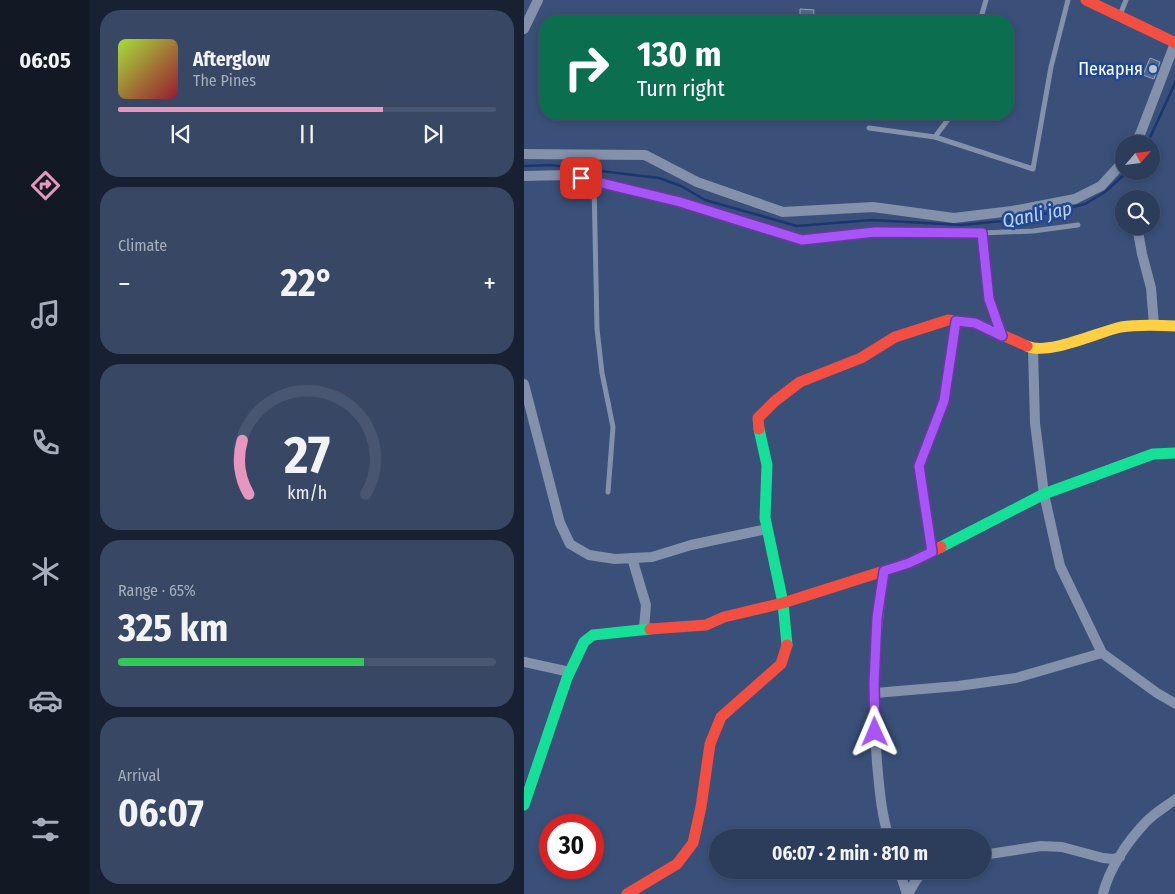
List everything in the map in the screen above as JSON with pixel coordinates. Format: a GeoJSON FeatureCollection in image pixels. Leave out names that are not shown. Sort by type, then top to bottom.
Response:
{"type":"FeatureCollection","features":[{"type":"Feature","properties":{"kind":"street"},"geometry":{"type":"LineString","coordinates":[[524,30],[538,0]]}},
{"type":"Feature","properties":{"kind":"street"},"geometry":{"type":"LineString","coordinates":[[1086,0],[1175,43],[1140,135]]}},
{"type":"Feature","properties":{"kind":"street"},"geometry":{"type":"LineString","coordinates":[[524,154],[646,155],[697,182],[783,212],[873,207],[954,218],[1012,211],[1075,199],[1101,186],[1115,170]]}},
{"type":"Feature","properties":{"kind":"street"},"geometry":{"type":"LineString","coordinates":[[524,176],[568,175],[680,202],[802,240],[875,232],[982,233],[989,299],[1002,336]]}},
{"type":"Feature","properties":{"kind":"street"},"geometry":{"type":"LineString","coordinates":[[1139,235],[1151,288],[1154,325]]}},
{"type":"Feature","properties":{"kind":"street"},"geometry":{"type":"LineString","coordinates":[[627,894],[677,864],[693,843],[702,807],[710,744],[721,717],[781,664],[787,648],[782,603],[765,518],[767,465],[759,432],[758,418],[774,401],[800,382],[861,358],[895,337],[923,326],[948,320],[975,323],[1033,349],[1068,344],[1122,327],[1175,326]]}},
{"type":"Feature","properties":{"kind":"street"},"geometry":{"type":"LineString","coordinates":[[1033,349],[1035,423],[1044,494],[1060,566],[1102,653],[1175,704]]}},
{"type":"Feature","properties":{"kind":"street"},"geometry":{"type":"LineString","coordinates":[[524,384],[560,524],[570,544],[589,555],[615,559],[652,557],[691,545],[767,529]]}},
{"type":"Feature","properties":{"kind":"street"},"geometry":{"type":"LineString","coordinates":[[524,806],[570,672],[584,642],[593,635],[609,631],[706,625],[724,617],[782,603],[909,563],[1044,494],[1153,454],[1175,453]]}},
{"type":"Feature","properties":{"kind":"street"},"geometry":{"type":"LineString","coordinates":[[632,558],[646,605],[644,628]]}},
{"type":"Feature","properties":{"kind":"street"},"geometry":{"type":"LineString","coordinates":[[884,571],[877,618],[875,692],[876,751],[886,829]]}},
{"type":"Feature","properties":{"kind":"street"},"geometry":{"type":"LineString","coordinates":[[875,692],[958,686],[1016,678],[1102,653]]}},
{"type":"Feature","properties":{"kind":"street"},"geometry":{"type":"LineString","coordinates":[[524,662],[570,672]]}},
{"type":"Feature","properties":{"kind":"street"},"geometry":{"type":"LineString","coordinates":[[1103,894],[1106,881],[1120,856],[1144,824],[1175,799]]}},
{"type":"Feature","properties":{"kind":"street"},"geometry":{"type":"LineString","coordinates":[[991,854],[1042,846],[1062,847],[1103,858],[1113,859],[1120,856]]}},
{"type":"Feature","properties":{"kind":"street"},"geometry":{"type":"LineString","coordinates":[[902,879],[908,894]]}},
{"type":"Feature","properties":{"kind":"street"},"geometry":{"type":"LineString","coordinates":[[908,894],[917,879]]}},
{"type":"Feature","properties":{"kind":"lane"},"geometry":{"type":"LineString","coordinates":[[982,15],[986,0]]}},
{"type":"Feature","properties":{"kind":"lane"},"geometry":{"type":"LineString","coordinates":[[869,128],[935,137],[1033,169],[1050,67],[1068,0]]}},
{"type":"Feature","properties":{"kind":"lane"},"geometry":{"type":"LineString","coordinates":[[1120,15],[1126,0]]}},
{"type":"Feature","properties":{"kind":"lane"},"geometry":{"type":"LineString","coordinates":[[935,137],[948,120]]}},
{"type":"Feature","properties":{"kind":"lane"},"geometry":{"type":"LineString","coordinates":[[594,181],[597,329],[602,373],[613,427],[608,492]]}},
{"type":"Feature","properties":{"kind":"lane"},"geometry":{"type":"LineString","coordinates":[[982,233],[1033,231],[1078,225]]}},
{"type":"Feature","properties":{"kind":"lane"},"geometry":{"type":"LineString","coordinates":[[932,552],[919,466],[944,401],[956,321]]}},
{"type":"Feature","properties":{"kind":"building"},"geometry":{"type":"Polygon","coordinates":[[[800,9],[814,10],[814,15],[800,15],[800,9]]]}},
{"type":"Feature","properties":{"kind":"building","name":"Пекарня"},"geometry":{"type":"Polygon","coordinates":[[[1150,58],[1160,62],[1154,79],[1143,75],[1150,58]]]}},
{"type":"Feature","properties":{"kind":"waterway","name":"Qanli jap"},"geometry":{"type":"LineString","coordinates":[[1151,135],[1176,81]]}},
{"type":"Feature","properties":{"kind":"waterway","name":"Qanli jap"},"geometry":{"type":"LineString","coordinates":[[524,166],[550,165],[659,178],[681,186],[705,200],[797,226],[872,220],[961,225],[1023,219],[1085,204],[1105,192],[1118,180]]}},
{"type":"Feature","properties":{"kind":"traffic: fast"},"geometry":{"type":"LineString","coordinates":[[759,429],[767,465],[765,518],[783,603],[787,645]]}},
{"type":"Feature","properties":{"kind":"traffic: fast"},"geometry":{"type":"LineString","coordinates":[[941,547],[1044,494],[1153,454],[1176,453]]}},
{"type":"Feature","properties":{"kind":"traffic: fast"},"geometry":{"type":"LineString","coordinates":[[524,805],[567,678],[584,642],[593,635],[650,629]]}},
{"type":"Feature","properties":{"kind":"traffic: slow"},"geometry":{"type":"LineString","coordinates":[[1027,346],[1036,348],[1060,346],[1128,326],[1176,326]]}},
{"type":"Feature","properties":{"kind":"traffic: jam"},"geometry":{"type":"LineString","coordinates":[[1086,0],[1176,43]]}},
{"type":"Feature","properties":{"kind":"traffic: jam"},"geometry":{"type":"LineString","coordinates":[[759,429],[758,418],[775,401],[800,382],[861,358],[895,337],[948,320],[975,323],[1027,346]]}},
{"type":"Feature","properties":{"kind":"traffic: jam"},"geometry":{"type":"LineString","coordinates":[[650,629],[706,625],[724,617],[783,603],[909,563],[941,547]]}},
{"type":"Feature","properties":{"kind":"traffic: jam"},"geometry":{"type":"LineString","coordinates":[[627,894],[677,864],[693,843],[701,807],[710,744],[721,717],[781,664],[787,645]]}},
{"type":"Feature","properties":{"kind":"place","name":"Пекарня"},"geometry":{"type":"Point","coordinates":[1153,69]}},
{"type":"Feature","properties":{"kind":"route"},"geometry":{"type":"LineString","coordinates":[[581,178],[680,202],[802,240],[875,232],[982,233],[989,299],[1002,336],[975,323],[956,321],[944,401],[919,466],[932,552],[909,563],[884,571],[877,618],[874,684],[875,732]]}}]}
